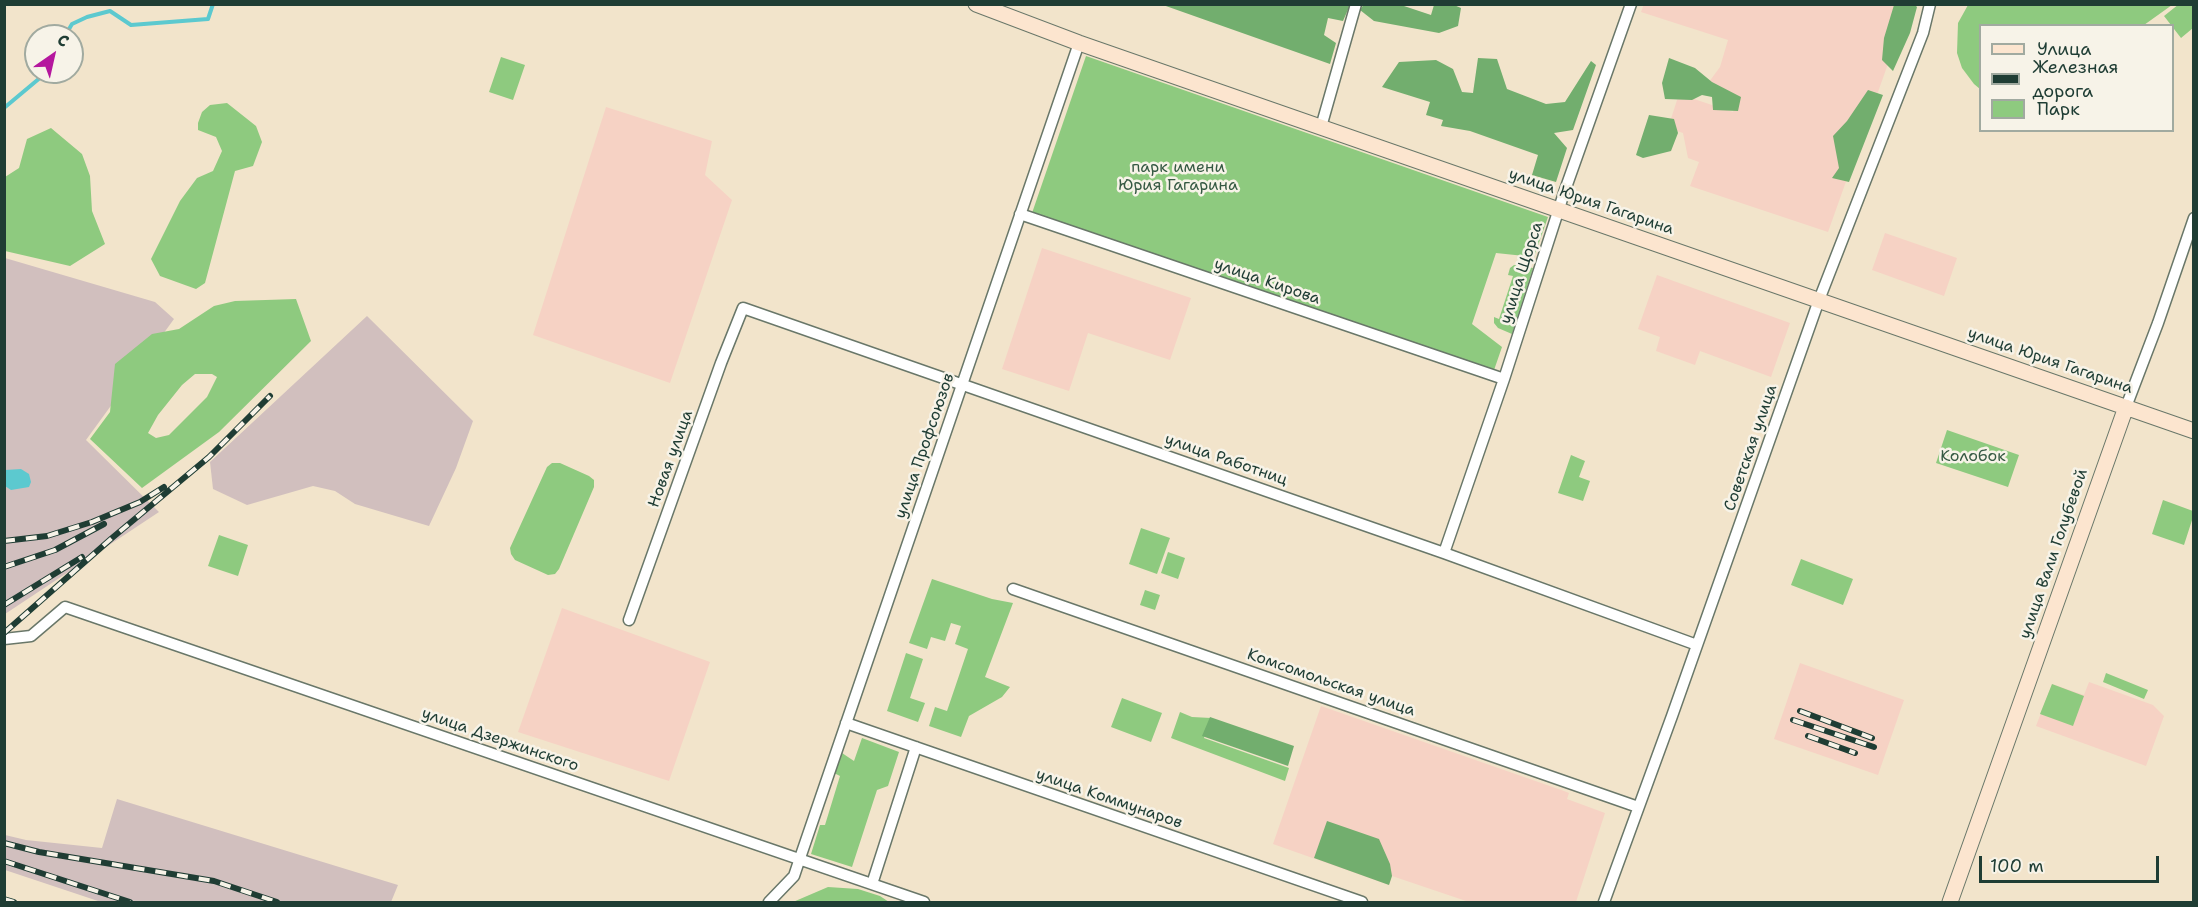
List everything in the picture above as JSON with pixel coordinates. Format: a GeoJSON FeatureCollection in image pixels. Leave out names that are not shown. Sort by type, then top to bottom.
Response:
{"type":"FeatureCollection","features":[{"type":"Feature","properties":{"kind":"main road","name":"улица Юрия Гагарина"},"geometry":{"type":"LineString","coordinates":[[985,6],[1079,43],[2193,431]]}},
{"type":"Feature","properties":{"kind":"main road","name":"улица Вали Голубевой"},"geometry":{"type":"LineString","coordinates":[[1950,903],[2126,407]]}},
{"type":"Feature","properties":{"kind":"street"},"geometry":{"type":"LineString","coordinates":[[1321,127],[1356,4]]}},
{"type":"Feature","properties":{"kind":"street","name":"улица Щорса"},"geometry":{"type":"LineString","coordinates":[[1444,553],[1504,379],[1558,209],[1631,4]]}},
{"type":"Feature","properties":{"kind":"street","name":"Советская улица"},"geometry":{"type":"LineString","coordinates":[[1604,903],[1819,300],[1923,33],[1930,4]]}},
{"type":"Feature","properties":{"kind":"street","name":"улица Профсоюзов"},"geometry":{"type":"LineString","coordinates":[[769,903],[794,876],[1079,43]]}},
{"type":"Feature","properties":{"kind":"street","name":"улица Кирова"},"geometry":{"type":"LineString","coordinates":[[1020,214],[1504,379]]}},
{"type":"Feature","properties":{"kind":"street","name":"улица Вали Голубевой"},"geometry":{"type":"LineString","coordinates":[[2126,407],[2158,323],[2193,218]]}},
{"type":"Feature","properties":{"kind":"street","name":"улица Работниц"},"geometry":{"type":"LineString","coordinates":[[742,308],[1444,553],[1697,645]]}},
{"type":"Feature","properties":{"kind":"street","name":"Новая улица"},"geometry":{"type":"LineString","coordinates":[[629,620],[720,363],[742,308]]}},
{"type":"Feature","properties":{"kind":"street","name":"Комсомольская улица"},"geometry":{"type":"LineString","coordinates":[[1013,589],[1638,807]]}},
{"type":"Feature","properties":{"kind":"street","name":"улица Дзержинского"},"geometry":{"type":"LineString","coordinates":[[4,639],[31,636],[65,607],[923,902]]}},
{"type":"Feature","properties":{"kind":"street","name":"улица Коммунаров"},"geometry":{"type":"LineString","coordinates":[[846,723],[1362,903]]}},
{"type":"Feature","properties":{"kind":"street"},"geometry":{"type":"LineString","coordinates":[[872,884],[916,747]]}},
{"type":"Feature","properties":{"kind":"shaded area"},"geometry":{"type":"Polygon","coordinates":[[[1644,4],[1909,5],[1828,232],[1690,186],[1699,162],[1688,158],[1683,133],[1668,128],[1679,94],[1733,112],[1738,98],[1706,86],[1720,67],[1728,40],[1641,12],[1644,4]]]}},
{"type":"Feature","properties":{"kind":"shaded area"},"geometry":{"type":"Polygon","coordinates":[[[606,107],[712,141],[705,175],[732,200],[670,383],[533,335],[606,107]]]}},
{"type":"Feature","properties":{"kind":"shaded area"},"geometry":{"type":"Polygon","coordinates":[[[1885,233],[1957,258],[1944,296],[1872,270],[1885,233]]]}},
{"type":"Feature","properties":{"kind":"shaded area"},"geometry":{"type":"Polygon","coordinates":[[[1042,248],[1191,298],[1170,360],[1088,333],[1069,391],[1002,369],[1042,248]]]}},
{"type":"Feature","properties":{"kind":"shaded area"},"geometry":{"type":"Polygon","coordinates":[[[5,258],[155,302],[174,319],[86,440],[159,512],[5,614],[5,258]]]}},
{"type":"Feature","properties":{"kind":"shaded area"},"geometry":{"type":"Polygon","coordinates":[[[1657,275],[1790,323],[1771,377],[1700,351],[1695,365],[1656,351],[1660,337],[1638,329],[1657,275]]]}},
{"type":"Feature","properties":{"kind":"shaded area"},"geometry":{"type":"Polygon","coordinates":[[[367,316],[473,421],[456,468],[429,526],[355,504],[335,491],[313,486],[247,505],[213,489],[210,462],[367,316]]]}},
{"type":"Feature","properties":{"kind":"shaded area"},"geometry":{"type":"Polygon","coordinates":[[[562,608],[710,662],[669,781],[518,732],[562,608]]]}},
{"type":"Feature","properties":{"kind":"shaded area"},"geometry":{"type":"Polygon","coordinates":[[[1800,663],[1904,700],[1878,775],[1774,739],[1800,663]]]}},
{"type":"Feature","properties":{"kind":"shaded area"},"geometry":{"type":"Polygon","coordinates":[[[2089,682],[2153,705],[2164,716],[2146,766],[2036,726],[2052,684],[2084,695],[2089,682]]]}},
{"type":"Feature","properties":{"kind":"shaded area"},"geometry":{"type":"Polygon","coordinates":[[[1321,706],[1564,791],[1569,793],[1567,799],[1605,813],[1576,902],[1469,902],[1392,876],[1389,885],[1273,844],[1321,706]]]}},
{"type":"Feature","properties":{"kind":"shaded area"},"geometry":{"type":"Polygon","coordinates":[[[117,799],[398,885],[391,902],[101,902],[5,870],[5,835],[26,840],[102,848],[117,799]]]}},
{"type":"Feature","properties":{"kind":"green space"},"geometry":{"type":"Polygon","coordinates":[[[1364,4],[1401,5],[1431,15],[1434,5],[1454,5],[1461,8],[1458,26],[1439,33],[1374,21],[1360,10],[1364,4]]]}},
{"type":"Feature","properties":{"kind":"green space"},"geometry":{"type":"Polygon","coordinates":[[[1968,4],[2172,5],[2145,24],[1979,24],[1979,88],[1962,68],[1957,53],[1958,23],[1968,4]]]}},
{"type":"Feature","properties":{"kind":"green space"},"geometry":{"type":"Polygon","coordinates":[[[2179,4],[2193,5],[2193,28],[2181,38],[2174,29],[2174,24],[2170,24],[2164,16],[2179,4]]]}},
{"type":"Feature","properties":{"kind":"green space"},"geometry":{"type":"Polygon","coordinates":[[[1163,5],[1350,5],[1343,21],[1328,18],[1324,35],[1336,43],[1330,64],[1163,5]]]}},
{"type":"Feature","properties":{"kind":"green space"},"geometry":{"type":"Polygon","coordinates":[[[1894,5],[1915,5],[1917,7],[1910,33],[1893,71],[1882,60],[1884,38],[1894,5]]]}},
{"type":"Feature","properties":{"kind":"green space","name":"парк имени Юрия Гагарина"},"geometry":{"type":"Polygon","coordinates":[[[1086,56],[1548,217],[1534,257],[1496,253],[1472,324],[1502,347],[1493,373],[1031,216],[1086,56]]]}},
{"type":"Feature","properties":{"kind":"green space"},"geometry":{"type":"Polygon","coordinates":[[[501,57],[525,65],[513,100],[489,92],[501,57]]]}},
{"type":"Feature","properties":{"kind":"green space"},"geometry":{"type":"Polygon","coordinates":[[[1478,58],[1497,59],[1507,89],[1546,104],[1565,102],[1591,61],[1596,65],[1573,130],[1554,133],[1567,148],[1556,182],[1532,175],[1538,155],[1470,131],[1441,126],[1443,120],[1426,115],[1430,102],[1382,87],[1399,62],[1436,60],[1453,69],[1462,92],[1473,93],[1478,58]]]}},
{"type":"Feature","properties":{"kind":"green space"},"geometry":{"type":"Polygon","coordinates":[[[1669,58],[1695,68],[1712,82],[1741,97],[1738,111],[1713,110],[1712,97],[1702,95],[1692,100],[1665,99],[1662,83],[1669,58]]]}},
{"type":"Feature","properties":{"kind":"green space"},"geometry":{"type":"Polygon","coordinates":[[[1868,90],[1883,95],[1849,182],[1832,178],[1839,168],[1833,136],[1847,121],[1868,90]]]}},
{"type":"Feature","properties":{"kind":"green space"},"geometry":{"type":"Polygon","coordinates":[[[227,103],[256,126],[262,142],[253,166],[235,171],[205,283],[196,289],[160,276],[151,259],[180,201],[197,178],[213,171],[222,151],[216,137],[198,130],[202,112],[210,105],[227,103]]]}},
{"type":"Feature","properties":{"kind":"green space"},"geometry":{"type":"Polygon","coordinates":[[[1649,115],[1674,119],[1678,133],[1671,151],[1643,158],[1636,155],[1649,115]]]}},
{"type":"Feature","properties":{"kind":"green space"},"geometry":{"type":"Polygon","coordinates":[[[51,128],[82,154],[90,176],[92,211],[105,244],[70,266],[5,251],[5,177],[19,168],[27,139],[51,128]]]}},
{"type":"Feature","properties":{"kind":"green space"},"geometry":{"type":"Polygon","coordinates":[[[1514,265],[1533,268],[1512,334],[1498,328],[1494,323],[1494,317],[1499,319],[1513,276],[1508,275],[1510,268],[1514,265]]]}},
{"type":"Feature","properties":{"kind":"green space"},"geometry":{"type":"Polygon","coordinates":[[[296,299],[311,341],[219,432],[142,488],[90,439],[110,412],[115,364],[152,334],[179,329],[214,306],[235,301],[296,299]],[[195,374],[182,385],[158,415],[148,433],[156,438],[169,435],[207,397],[217,377],[212,374],[195,374]]]}},
{"type":"Feature","properties":{"kind":"green space","name":"Колобок"},"geometry":{"type":"Polygon","coordinates":[[[1947,430],[2019,455],[2008,487],[1936,463],[1947,430]]]}},
{"type":"Feature","properties":{"kind":"green space"},"geometry":{"type":"Polygon","coordinates":[[[1571,455],[1585,461],[1579,477],[1590,481],[1583,501],[1558,493],[1571,455]]]}},
{"type":"Feature","properties":{"kind":"green space"},"geometry":{"type":"Polygon","coordinates":[[[552,463],[560,463],[589,476],[594,480],[594,487],[559,569],[555,574],[548,575],[515,560],[510,548],[547,467],[552,463]]]}},
{"type":"Feature","properties":{"kind":"green space"},"geometry":{"type":"Polygon","coordinates":[[[2163,500],[2193,511],[2184,545],[2152,534],[2163,500]]]}},
{"type":"Feature","properties":{"kind":"green space"},"geometry":{"type":"Polygon","coordinates":[[[1141,528],[1170,538],[1157,574],[1129,564],[1141,528]]]}},
{"type":"Feature","properties":{"kind":"green space"},"geometry":{"type":"Polygon","coordinates":[[[219,535],[248,545],[238,576],[208,566],[219,535]]]}},
{"type":"Feature","properties":{"kind":"green space"},"geometry":{"type":"Polygon","coordinates":[[[1168,552],[1185,558],[1178,579],[1161,573],[1168,552]]]}},
{"type":"Feature","properties":{"kind":"green space"},"geometry":{"type":"Polygon","coordinates":[[[1801,559],[1853,579],[1843,605],[1791,585],[1801,559]]]}},
{"type":"Feature","properties":{"kind":"green space"},"geometry":{"type":"Polygon","coordinates":[[[932,579],[992,599],[1013,603],[985,677],[1010,687],[1002,697],[969,716],[961,737],[929,726],[935,707],[947,711],[968,649],[955,644],[961,626],[951,623],[945,641],[931,637],[927,649],[909,643],[932,579]]]}},
{"type":"Feature","properties":{"kind":"green space"},"geometry":{"type":"Polygon","coordinates":[[[1145,590],[1160,595],[1155,610],[1140,605],[1145,590]]]}},
{"type":"Feature","properties":{"kind":"green space"},"geometry":{"type":"Polygon","coordinates":[[[906,653],[923,659],[910,698],[925,703],[918,722],[887,711],[906,653]]]}},
{"type":"Feature","properties":{"kind":"green space"},"geometry":{"type":"Polygon","coordinates":[[[2106,673],[2148,690],[2144,699],[2103,682],[2106,673]]]}},
{"type":"Feature","properties":{"kind":"green space"},"geometry":{"type":"Polygon","coordinates":[[[2052,684],[2084,696],[2073,726],[2040,714],[2052,684]]]}},
{"type":"Feature","properties":{"kind":"green space"},"geometry":{"type":"Polygon","coordinates":[[[1122,698],[1162,713],[1151,742],[1111,727],[1122,698]]]}},
{"type":"Feature","properties":{"kind":"green space"},"geometry":{"type":"Polygon","coordinates":[[[1180,712],[1192,717],[1211,718],[1204,738],[1289,768],[1285,781],[1171,738],[1180,712]]]}},
{"type":"Feature","properties":{"kind":"green space"},"geometry":{"type":"Polygon","coordinates":[[[1210,717],[1294,746],[1288,766],[1202,736],[1210,717]]]}},
{"type":"Feature","properties":{"kind":"green space"},"geometry":{"type":"Polygon","coordinates":[[[862,738],[899,752],[888,786],[877,790],[852,867],[811,854],[820,825],[825,825],[840,776],[834,773],[842,753],[854,761],[862,738]]]}},
{"type":"Feature","properties":{"kind":"green space"},"geometry":{"type":"Polygon","coordinates":[[[1327,821],[1379,839],[1390,864],[1392,876],[1389,885],[1314,858],[1327,821]]]}},
{"type":"Feature","properties":{"kind":"green space"},"geometry":{"type":"Polygon","coordinates":[[[828,887],[858,889],[880,896],[889,902],[793,902],[828,887]]]}},
{"type":"Feature","properties":{"kind":"water"},"geometry":{"type":"Polygon","coordinates":[[[21,469],[29,474],[31,482],[29,487],[11,490],[5,486],[5,470],[21,469]]]}},
{"type":"Feature","properties":{"kind":"waterway"},"geometry":{"type":"LineString","coordinates":[[72,24],[110,11],[131,25],[208,19],[213,4]]}},
{"type":"Feature","properties":{"kind":"waterway"},"geometry":{"type":"LineString","coordinates":[[4,108],[33,84]]}},
{"type":"Feature","properties":{"kind":"railway"},"geometry":{"type":"LineString","coordinates":[[4,633],[209,457],[270,396]]}},
{"type":"Feature","properties":{"kind":"railway"},"geometry":{"type":"LineString","coordinates":[[4,541],[47,536],[92,522],[140,502],[164,487]]}},
{"type":"Feature","properties":{"kind":"railway"},"geometry":{"type":"LineString","coordinates":[[4,567],[55,550],[104,524]]}},
{"type":"Feature","properties":{"kind":"railway"},"geometry":{"type":"LineString","coordinates":[[4,605],[82,557]]}},
{"type":"Feature","properties":{"kind":"railway"},"geometry":{"type":"LineString","coordinates":[[1800,711],[1872,738]]}},
{"type":"Feature","properties":{"kind":"railway"},"geometry":{"type":"LineString","coordinates":[[1793,720],[1874,747]]}},
{"type":"Feature","properties":{"kind":"railway"},"geometry":{"type":"LineString","coordinates":[[1808,736],[1855,753]]}},
{"type":"Feature","properties":{"kind":"railway"},"geometry":{"type":"LineString","coordinates":[[4,843],[39,852],[214,881],[277,902]]}},
{"type":"Feature","properties":{"kind":"railway"},"geometry":{"type":"LineString","coordinates":[[4,861],[130,902]]}},
{"type":"Feature","properties":{"kind":"railway"},"geometry":{"type":"LineString","coordinates":[[4,899],[14,902]]}}]}
